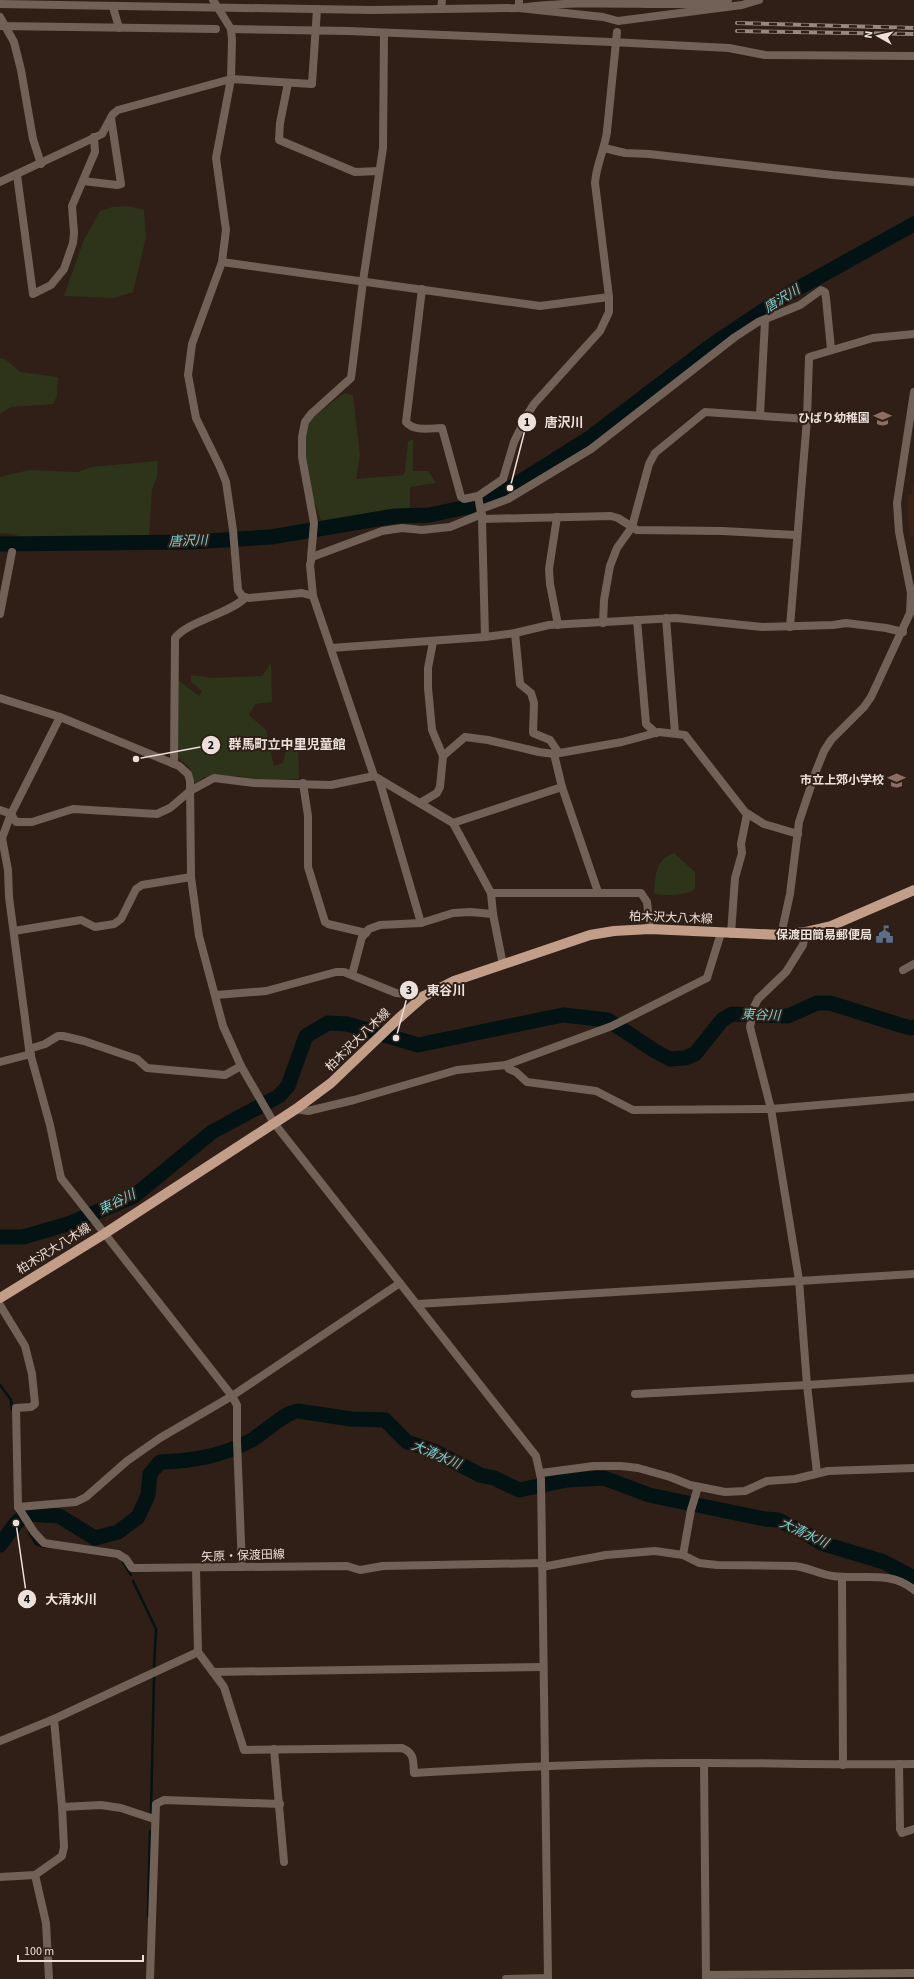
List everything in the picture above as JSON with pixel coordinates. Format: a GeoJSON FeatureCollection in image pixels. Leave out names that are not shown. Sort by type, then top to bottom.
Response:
{"type":"FeatureCollection","features":[{"type":"Feature","properties":{"kind":"main road","name":"柏木沢大八木線"},"geometry":{"type":"LineString","coordinates":[[0,1298],[104,1234],[296,1109],[331,1083],[424,996],[454,981],[590,935],[614,931],[650,929],[731,934],[781,935],[805,932],[831,926],[914,890]]}},
{"type":"Feature","properties":{"kind":"street"},"geometry":{"type":"LineString","coordinates":[[214,0],[231,29],[233,53],[231,79],[216,158],[226,230],[222,262],[192,344],[188,375],[196,418],[226,482],[233,530],[238,590],[245,598]]}},
{"type":"Feature","properties":{"kind":"street"},"geometry":{"type":"LineString","coordinates":[[441,9],[442,0]]}},
{"type":"Feature","properties":{"kind":"street"},"geometry":{"type":"LineString","coordinates":[[0,4],[113,7],[441,9],[519,4],[639,2],[693,4],[728,0]]}},
{"type":"Feature","properties":{"kind":"street"},"geometry":{"type":"LineString","coordinates":[[519,4],[603,17],[618,21],[742,5],[759,0]]}},
{"type":"Feature","properties":{"kind":"street"},"geometry":{"type":"LineString","coordinates":[[113,7],[120,28]]}},
{"type":"Feature","properties":{"kind":"street"},"geometry":{"type":"LineString","coordinates":[[0,182],[102,134],[111,118],[118,110],[231,79],[312,84],[317,31],[317,9]]}},
{"type":"Feature","properties":{"kind":"street"},"geometry":{"type":"LineString","coordinates":[[0,17],[2,26],[14,42],[21,70],[33,139],[41,164]]}},
{"type":"Feature","properties":{"kind":"street"},"geometry":{"type":"LineString","coordinates":[[422,289],[406,422],[409,426],[415,428],[442,428],[461,497],[464,499],[478,496],[504,479],[514,442],[527,414],[534,404],[600,331],[609,312],[609,297],[595,183],[597,166],[604,148],[607,131],[618,21]]}},
{"type":"Feature","properties":{"kind":"street"},"geometry":{"type":"LineString","coordinates":[[2,26],[216,29]]}},
{"type":"Feature","properties":{"kind":"street"},"geometry":{"type":"LineString","coordinates":[[231,29],[317,31],[729,48],[765,55],[914,56]]}},
{"type":"Feature","properties":{"kind":"street"},"geometry":{"type":"LineString","coordinates":[[384,34],[383,148],[363,281],[351,378],[311,414],[305,422],[302,437],[302,457],[314,523],[311,558],[312,596],[377,777],[421,923]]}},
{"type":"Feature","properties":{"kind":"street"},"geometry":{"type":"LineString","coordinates":[[288,83],[280,123],[279,140],[355,172],[379,171]]}},
{"type":"Feature","properties":{"kind":"street"},"geometry":{"type":"LineString","coordinates":[[83,181],[117,185],[121,184],[114,128],[111,118]]}},
{"type":"Feature","properties":{"kind":"street"},"geometry":{"type":"LineString","coordinates":[[17,175],[33,294],[51,285],[64,269],[73,243],[74,232],[72,206],[95,152],[94,137]]}},
{"type":"Feature","properties":{"kind":"street"},"geometry":{"type":"LineString","coordinates":[[604,148],[625,153],[914,182]]}},
{"type":"Feature","properties":{"kind":"street"},"geometry":{"type":"LineString","coordinates":[[222,262],[540,306],[609,297]]}},
{"type":"Feature","properties":{"kind":"street"},"geometry":{"type":"LineString","coordinates":[[311,558],[382,531],[402,528],[422,530],[450,527],[508,499],[591,449],[735,337],[758,322],[765,321],[796,307],[818,290],[823,290],[826,298],[831,349]]}},
{"type":"Feature","properties":{"kind":"street"},"geometry":{"type":"LineString","coordinates":[[760,415],[765,321]]}},
{"type":"Feature","properties":{"kind":"street"},"geometry":{"type":"LineString","coordinates":[[790,627],[796,535],[807,419],[808,357],[831,349],[873,338],[914,334]]}},
{"type":"Feature","properties":{"kind":"street"},"geometry":{"type":"LineString","coordinates":[[781,935],[790,894],[803,809],[824,751],[838,732],[864,707],[871,697],[910,613],[912,583],[899,532],[897,503],[914,392]]}},
{"type":"Feature","properties":{"kind":"street"},"geometry":{"type":"LineString","coordinates":[[603,623],[604,600],[610,566],[618,548],[632,527],[649,464],[655,453],[662,446],[678,436],[705,412],[807,419]]}},
{"type":"Feature","properties":{"kind":"street"},"geometry":{"type":"LineString","coordinates":[[478,496],[481,513],[485,637]]}},
{"type":"Feature","properties":{"kind":"street"},"geometry":{"type":"LineString","coordinates":[[481,513],[557,516],[611,516],[637,530],[723,531],[796,535]]}},
{"type":"Feature","properties":{"kind":"street"},"geometry":{"type":"LineString","coordinates":[[557,516],[549,569],[558,624]]}},
{"type":"Feature","properties":{"kind":"street"},"geometry":{"type":"LineString","coordinates":[[0,614],[12,552]]}},
{"type":"Feature","properties":{"kind":"street"},"geometry":{"type":"LineString","coordinates":[[174,764],[175,638],[183,630],[237,606],[245,598],[302,592],[312,596]]}},
{"type":"Feature","properties":{"kind":"street"},"geometry":{"type":"LineString","coordinates":[[331,648],[432,642],[485,637],[515,633],[558,624],[603,623],[666,618],[715,621],[762,627],[833,625],[846,623],[886,628],[902,632]]}},
{"type":"Feature","properties":{"kind":"street"},"geometry":{"type":"LineString","coordinates":[[666,618],[675,733]]}},
{"type":"Feature","properties":{"kind":"street"},"geometry":{"type":"LineString","coordinates":[[637,620],[646,724],[656,733]]}},
{"type":"Feature","properties":{"kind":"street"},"geometry":{"type":"LineString","coordinates":[[515,633],[520,684],[531,693],[534,703],[533,733],[550,740],[556,753],[562,787],[598,892]]}},
{"type":"Feature","properties":{"kind":"street"},"geometry":{"type":"LineString","coordinates":[[420,804],[437,793],[440,787],[443,756],[432,730],[428,668],[432,642]]}},
{"type":"Feature","properties":{"kind":"street"},"geometry":{"type":"LineString","coordinates":[[0,698],[60,717],[174,764],[184,769],[188,774],[190,781],[191,877],[199,936],[216,995],[223,1026],[241,1066],[274,1123],[534,1451],[541,1476],[548,1979],[506,1979]]}},
{"type":"Feature","properties":{"kind":"street"},"geometry":{"type":"LineString","coordinates":[[60,717],[11,814],[2,838],[8,870],[14,931],[30,1051],[50,1125],[61,1178],[232,1396],[237,1405],[242,1567]]}},
{"type":"Feature","properties":{"kind":"street"},"geometry":{"type":"LineString","coordinates":[[443,756],[465,738],[488,740],[539,752],[556,753],[614,743],[656,733],[675,733],[689,738],[700,756],[747,814],[764,824],[798,834]]}},
{"type":"Feature","properties":{"kind":"street"},"geometry":{"type":"LineString","coordinates":[[0,810],[11,814],[16,822],[32,822],[73,810],[157,814],[170,808],[190,791],[214,778],[254,783],[338,784],[361,778],[377,777],[454,823],[491,893],[493,914],[503,965]]}},
{"type":"Feature","properties":{"kind":"street"},"geometry":{"type":"LineString","coordinates":[[303,783],[308,816],[308,867],[324,922],[366,933]]}},
{"type":"Feature","properties":{"kind":"street"},"geometry":{"type":"LineString","coordinates":[[454,823],[562,787]]}},
{"type":"Feature","properties":{"kind":"street"},"geometry":{"type":"LineString","coordinates":[[731,934],[735,878],[742,853],[741,844],[747,814]]}},
{"type":"Feature","properties":{"kind":"street"},"geometry":{"type":"LineString","coordinates":[[14,931],[82,920],[95,927],[114,924],[121,919],[136,889],[142,885],[191,877]]}},
{"type":"Feature","properties":{"kind":"street"},"geometry":{"type":"LineString","coordinates":[[491,893],[641,893],[647,902],[650,929]]}},
{"type":"Feature","properties":{"kind":"street"},"geometry":{"type":"LineString","coordinates":[[352,975],[362,937],[369,929],[380,925],[421,923],[453,913],[470,912],[493,914]]}},
{"type":"Feature","properties":{"kind":"street"},"geometry":{"type":"LineString","coordinates":[[805,932],[803,945],[797,956],[786,972],[758,1000],[750,1021],[752,1037],[771,1108],[800,1280],[807,1385],[817,1473]]}},
{"type":"Feature","properties":{"kind":"street"},"geometry":{"type":"LineString","coordinates":[[296,1109],[308,1111],[354,1100],[457,1070],[506,1065],[612,1026],[707,978],[720,933]]}},
{"type":"Feature","properties":{"kind":"street"},"geometry":{"type":"LineString","coordinates":[[903,970],[914,964]]}},
{"type":"Feature","properties":{"kind":"street"},"geometry":{"type":"LineString","coordinates":[[216,995],[266,991],[336,972],[344,972],[396,993],[424,996]]}},
{"type":"Feature","properties":{"kind":"street"},"geometry":{"type":"LineString","coordinates":[[0,1062],[30,1051],[58,1036],[62,1036],[84,1041],[137,1059],[147,1068],[225,1075],[241,1066]]}},
{"type":"Feature","properties":{"kind":"street"},"geometry":{"type":"LineString","coordinates":[[506,1065],[527,1082],[596,1091],[633,1110],[771,1108],[914,1097]]}},
{"type":"Feature","properties":{"kind":"street"},"geometry":{"type":"LineString","coordinates":[[417,1304],[914,1274]]}},
{"type":"Feature","properties":{"kind":"street"},"geometry":{"type":"LineString","coordinates":[[19,1509],[76,1502],[86,1497],[127,1461],[160,1438],[232,1396],[400,1283]]}},
{"type":"Feature","properties":{"kind":"street"},"geometry":{"type":"LineString","coordinates":[[0,1305],[25,1346],[32,1374],[35,1401],[31,1407],[16,1408],[19,1509],[28,1524],[44,1543],[118,1554],[126,1559],[132,1568],[196,1568]]}},
{"type":"Feature","properties":{"kind":"street"},"geometry":{"type":"LineString","coordinates":[[635,1394],[914,1378]]}},
{"type":"Feature","properties":{"kind":"street"},"geometry":{"type":"LineString","coordinates":[[541,1476],[594,1466],[622,1466],[644,1469],[698,1487],[726,1492],[745,1491],[767,1481],[795,1478],[828,1471],[914,1468]]}},
{"type":"Feature","properties":{"kind":"street"},"geometry":{"type":"LineString","coordinates":[[683,1556],[691,1510],[698,1487]]}},
{"type":"Feature","properties":{"kind":"street","name":"矢原・保渡田線"},"geometry":{"type":"LineString","coordinates":[[198,1652],[196,1568],[347,1566],[360,1570],[383,1566],[542,1565],[606,1555],[655,1551],[683,1556],[699,1563],[717,1565],[794,1566],[805,1567],[831,1576],[885,1577],[897,1579],[906,1583],[914,1590]]}},
{"type":"Feature","properties":{"kind":"street"},"geometry":{"type":"LineString","coordinates":[[842,1577],[843,1765]]}},
{"type":"Feature","properties":{"kind":"street"},"geometry":{"type":"LineString","coordinates":[[0,1741],[54,1719],[198,1652],[224,1687],[244,1750],[402,1748],[407,1750],[413,1756],[414,1773],[545,1765],[704,1762],[843,1765],[914,1764]]}},
{"type":"Feature","properties":{"kind":"street"},"geometry":{"type":"LineString","coordinates":[[213,1672],[543,1667]]}},
{"type":"Feature","properties":{"kind":"street"},"geometry":{"type":"LineString","coordinates":[[0,1877],[35,1875],[62,1856],[64,1847],[62,1807],[54,1719]]}},
{"type":"Feature","properties":{"kind":"street"},"geometry":{"type":"LineString","coordinates":[[274,1749],[284,1862]]}},
{"type":"Feature","properties":{"kind":"street"},"geometry":{"type":"LineString","coordinates":[[704,1762],[706,1977],[914,1973]]}},
{"type":"Feature","properties":{"kind":"street"},"geometry":{"type":"LineString","coordinates":[[899,1764],[900,1830],[902,1833],[914,1829]]}},
{"type":"Feature","properties":{"kind":"street"},"geometry":{"type":"LineString","coordinates":[[150,1979],[154,1820],[156,1804],[164,1800],[280,1804]]}},
{"type":"Feature","properties":{"kind":"street"},"geometry":{"type":"LineString","coordinates":[[62,1807],[101,1804],[121,1808],[154,1820]]}},
{"type":"Feature","properties":{"kind":"street"},"geometry":{"type":"LineString","coordinates":[[35,1875],[46,1923],[49,1979]]}},
{"type":"Feature","properties":{"kind":"shaded area"},"geometry":{"type":"Polygon","coordinates":[[[914,481],[914,536],[910,537],[908,521],[908,495],[912,495],[914,481]]]}},
{"type":"Feature","properties":{"kind":"green space"},"geometry":{"type":"Polygon","coordinates":[[[128,206],[144,210],[146,237],[133,292],[114,298],[64,296],[83,242],[100,211],[112,207],[128,206]]]}},
{"type":"Feature","properties":{"kind":"green space"},"geometry":{"type":"Polygon","coordinates":[[[0,358],[5,359],[20,372],[58,377],[57,396],[53,404],[11,407],[0,414],[0,358]]]}},
{"type":"Feature","properties":{"kind":"green space"},"geometry":{"type":"Polygon","coordinates":[[[344,393],[353,395],[360,455],[356,479],[403,475],[405,472],[408,442],[413,439],[413,471],[428,471],[436,483],[410,487],[410,508],[366,523],[324,528],[312,496],[305,461],[305,437],[308,421],[344,393]]]}},
{"type":"Feature","properties":{"kind":"green space"},"geometry":{"type":"Polygon","coordinates":[[[158,461],[157,477],[152,489],[149,539],[95,544],[39,546],[14,534],[0,533],[0,477],[29,470],[78,472],[91,467],[158,461]]]}},
{"type":"Feature","properties":{"kind":"green space"},"geometry":{"type":"Polygon","coordinates":[[[271,663],[272,702],[255,704],[249,715],[266,730],[274,766],[283,763],[287,744],[298,745],[299,779],[253,780],[239,776],[204,777],[195,784],[190,768],[176,756],[178,680],[199,696],[202,691],[191,682],[191,675],[213,678],[262,676],[271,663]]]}},
{"type":"Feature","properties":{"kind":"green space"},"geometry":{"type":"Polygon","coordinates":[[[674,853],[695,872],[695,889],[687,893],[675,895],[654,893],[659,864],[667,856],[674,853]]]}},
{"type":"Feature","properties":{"kind":"waterway","name":"唐沢川"},"geometry":{"type":"LineString","coordinates":[[0,544],[190,542],[271,537],[395,516],[429,515],[484,502],[510,488],[591,437],[712,345],[788,294],[914,224]]}},
{"type":"Feature","properties":{"kind":"waterway","name":"東谷川"},"geometry":{"type":"LineString","coordinates":[[0,1237],[23,1237],[71,1223],[134,1196],[212,1132],[279,1096],[288,1086],[306,1036],[328,1023],[347,1024],[418,1045],[563,1015],[608,1020],[655,1051],[670,1059],[685,1058],[695,1054],[722,1020],[732,1014],[788,1016],[817,1003],[830,1003],[900,1025],[911,1028],[914,1027]]}},
{"type":"Feature","properties":{"kind":"waterway"},"geometry":{"type":"LineString","coordinates":[[0,1385],[11,1400],[12,1410]]}},
{"type":"Feature","properties":{"kind":"waterway","name":"大清水川"},"geometry":{"type":"LineString","coordinates":[[0,1545],[16,1523],[26,1514],[59,1516],[95,1538],[118,1532],[138,1517],[148,1495],[150,1474],[160,1462],[208,1457],[230,1450],[252,1440],[287,1415],[298,1411],[351,1419],[385,1420],[407,1442],[434,1451],[480,1475],[494,1478],[519,1490],[567,1480],[604,1478],[649,1495],[765,1519],[778,1520],[805,1533],[821,1543],[884,1562],[914,1578]]}},
{"type":"Feature","properties":{"kind":"waterway"},"geometry":{"type":"LineString","coordinates":[[29,1532],[36,1544],[45,1547]]}},
{"type":"Feature","properties":{"kind":"waterway"},"geometry":{"type":"LineString","coordinates":[[122,1560],[131,1575]]}},
{"type":"Feature","properties":{"kind":"waterway"},"geometry":{"type":"LineString","coordinates":[[133,1581],[156,1629],[154,1667]]}},
{"type":"Feature","properties":{"kind":"waterway"},"geometry":{"type":"LineString","coordinates":[[151,1812],[154,1676]]}},
{"type":"Feature","properties":{"kind":"waterway"},"geometry":{"type":"LineString","coordinates":[[148,1916],[150,1831]]}},
{"type":"Feature","properties":{"kind":"railway"},"geometry":{"type":"LineString","coordinates":[[737,23],[914,28]]}},
{"type":"Feature","properties":{"kind":"railway"},"geometry":{"type":"LineString","coordinates":[[737,31],[914,34]]}},
{"type":"Feature","properties":{"kind":"place","name":"ひばり幼稚園"},"geometry":{"type":"Point","coordinates":[883,418]}},
{"type":"Feature","properties":{"kind":"place","name":"唐沢川"},"geometry":{"type":"Point","coordinates":[510,488]}},
{"type":"Feature","properties":{"kind":"place","name":"群馬町立中里児童館"},"geometry":{"type":"Point","coordinates":[136,759]}},
{"type":"Feature","properties":{"kind":"place","name":"市立上郊小学校"},"geometry":{"type":"Point","coordinates":[897,780]}},
{"type":"Feature","properties":{"kind":"place","name":"保渡田簡易郵便局"},"geometry":{"type":"Point","coordinates":[885,935]}},
{"type":"Feature","properties":{"kind":"place","name":"東谷川"},"geometry":{"type":"Point","coordinates":[396,1038]}},
{"type":"Feature","properties":{"kind":"place","name":"大清水川"},"geometry":{"type":"Point","coordinates":[16,1523]}}]}
